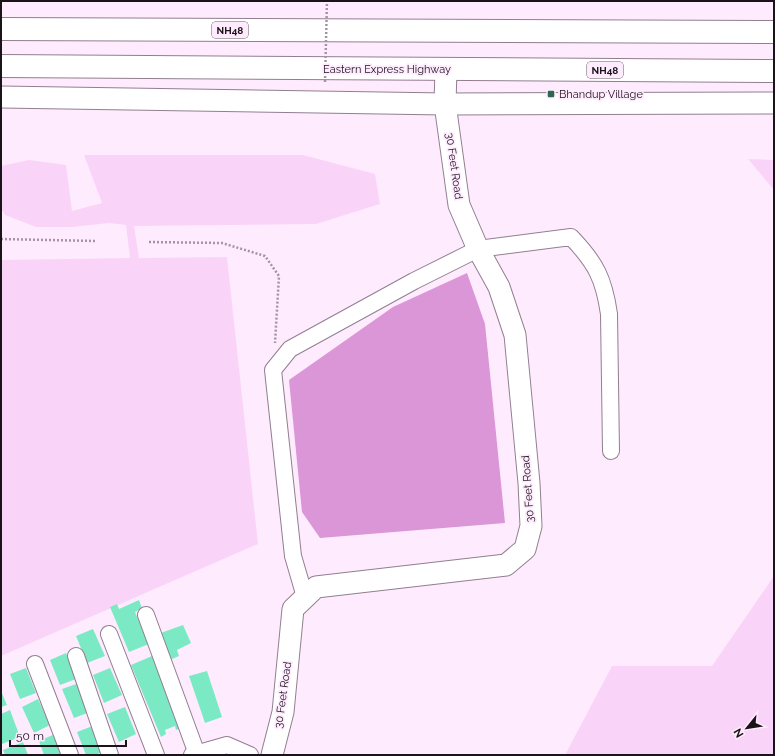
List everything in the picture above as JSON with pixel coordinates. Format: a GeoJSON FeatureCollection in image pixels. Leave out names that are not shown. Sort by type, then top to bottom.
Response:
{"type":"FeatureCollection","features":[{"type":"Feature","properties":{"kind":"highway","name":"NH48"},"geometry":{"type":"LineString","coordinates":[[1,29],[774,32]]}},
{"type":"Feature","properties":{"kind":"highway","name":"Eastern Express Highway"},"geometry":{"type":"LineString","coordinates":[[1,66],[774,71]]}},
{"type":"Feature","properties":{"kind":"street","name":"30 Feet Road"},"geometry":{"type":"LineString","coordinates":[[272,755],[283,712],[293,609],[316,587],[506,565],[525,549],[532,526],[515,335],[499,287],[478,249],[459,205],[446,104],[446,69]]}},
{"type":"Feature","properties":{"kind":"street"},"geometry":{"type":"LineString","coordinates":[[1,97],[446,104],[774,103]]}},
{"type":"Feature","properties":{"kind":"street"},"geometry":{"type":"LineString","coordinates":[[306,597],[294,556],[273,370],[290,349],[414,281],[478,249],[571,237],[586,253],[599,274],[606,293],[610,314],[611,450]]}},
{"type":"Feature","properties":{"kind":"street"},"geometry":{"type":"LineString","coordinates":[[146,615],[195,754],[227,745],[250,755]]}},
{"type":"Feature","properties":{"kind":"street"},"geometry":{"type":"LineString","coordinates":[[109,634],[156,755]]}},
{"type":"Feature","properties":{"kind":"street"},"geometry":{"type":"LineString","coordinates":[[76,656],[110,755]]}},
{"type":"Feature","properties":{"kind":"street"},"geometry":{"type":"LineString","coordinates":[[35,664],[70,755]]}},
{"type":"Feature","properties":{"kind":"path"},"geometry":{"type":"LineString","coordinates":[[325,82],[327,1]]}},
{"type":"Feature","properties":{"kind":"path"},"geometry":{"type":"LineString","coordinates":[[1,239],[95,241]]}},
{"type":"Feature","properties":{"kind":"path"},"geometry":{"type":"LineString","coordinates":[[149,242],[222,243],[264,256],[279,276],[273,370]]}},
{"type":"Feature","properties":{"kind":"shaded area"},"geometry":{"type":"Polygon","coordinates":[[[84,155],[303,155],[375,174],[380,204],[316,224],[134,226],[139,258],[227,257],[258,544],[1,656],[1,260],[130,258],[126,225],[109,223],[73,227],[36,227],[5,215],[1,208],[1,166],[29,160],[66,165],[72,211],[102,203],[84,155]]]}},
{"type":"Feature","properties":{"kind":"shaded area"},"geometry":{"type":"Polygon","coordinates":[[[748,159],[774,160],[774,190],[748,159]]]}},
{"type":"Feature","properties":{"kind":"shaded area"},"geometry":{"type":"Polygon","coordinates":[[[467,273],[485,324],[505,523],[320,538],[302,512],[289,380],[393,307],[467,273]]]}},
{"type":"Feature","properties":{"kind":"shaded area"},"geometry":{"type":"Polygon","coordinates":[[[774,576],[774,755],[565,755],[612,666],[712,666],[774,576]]]}},
{"type":"Feature","properties":{"kind":"building"},"geometry":{"type":"Polygon","coordinates":[[[139,600],[142,608],[135,612],[149,644],[129,652],[110,607],[117,604],[119,609],[139,600]]]}},
{"type":"Feature","properties":{"kind":"building"},"geometry":{"type":"Polygon","coordinates":[[[183,625],[191,643],[177,650],[179,656],[165,662],[158,634],[183,625]]]}},
{"type":"Feature","properties":{"kind":"building"},"geometry":{"type":"Polygon","coordinates":[[[93,629],[105,656],[87,663],[76,636],[93,629]]]}},
{"type":"Feature","properties":{"kind":"building"},"geometry":{"type":"Polygon","coordinates":[[[66,653],[76,679],[60,685],[50,660],[66,653]]]}},
{"type":"Feature","properties":{"kind":"building"},"geometry":{"type":"Polygon","coordinates":[[[152,656],[182,728],[176,730],[175,726],[165,730],[166,734],[161,737],[131,665],[152,656]]]}},
{"type":"Feature","properties":{"kind":"building"},"geometry":{"type":"Polygon","coordinates":[[[26,668],[36,693],[20,699],[10,674],[26,668]]]}},
{"type":"Feature","properties":{"kind":"building"},"geometry":{"type":"Polygon","coordinates":[[[110,668],[122,695],[104,703],[93,675],[110,668]]]}},
{"type":"Feature","properties":{"kind":"building"},"geometry":{"type":"Polygon","coordinates":[[[207,671],[222,717],[205,723],[189,676],[207,671]]]}},
{"type":"Feature","properties":{"kind":"building"},"geometry":{"type":"Polygon","coordinates":[[[79,683],[90,712],[74,718],[62,689],[79,683]]]}},
{"type":"Feature","properties":{"kind":"building"},"geometry":{"type":"Polygon","coordinates":[[[1,691],[7,705],[1,707],[1,691]]]}},
{"type":"Feature","properties":{"kind":"building"},"geometry":{"type":"Polygon","coordinates":[[[38,699],[50,725],[34,733],[22,707],[38,699]]]}},
{"type":"Feature","properties":{"kind":"building"},"geometry":{"type":"Polygon","coordinates":[[[125,707],[136,734],[119,742],[107,714],[125,707]]]}},
{"type":"Feature","properties":{"kind":"building"},"geometry":{"type":"Polygon","coordinates":[[[10,710],[20,737],[2,744],[1,714],[10,710]]]}},
{"type":"Feature","properties":{"kind":"building"},"geometry":{"type":"Polygon","coordinates":[[[95,725],[105,751],[95,755],[86,755],[77,732],[95,725]]]}},
{"type":"Feature","properties":{"kind":"building"},"geometry":{"type":"Polygon","coordinates":[[[55,734],[64,755],[44,755],[39,741],[55,734]]]}},
{"type":"Feature","properties":{"kind":"building"},"geometry":{"type":"Polygon","coordinates":[[[23,742],[28,755],[5,755],[3,750],[23,742]]]}},
{"type":"Feature","properties":{"kind":"place","name":"Bhandup Village"},"geometry":{"type":"Point","coordinates":[551,94]}}]}
